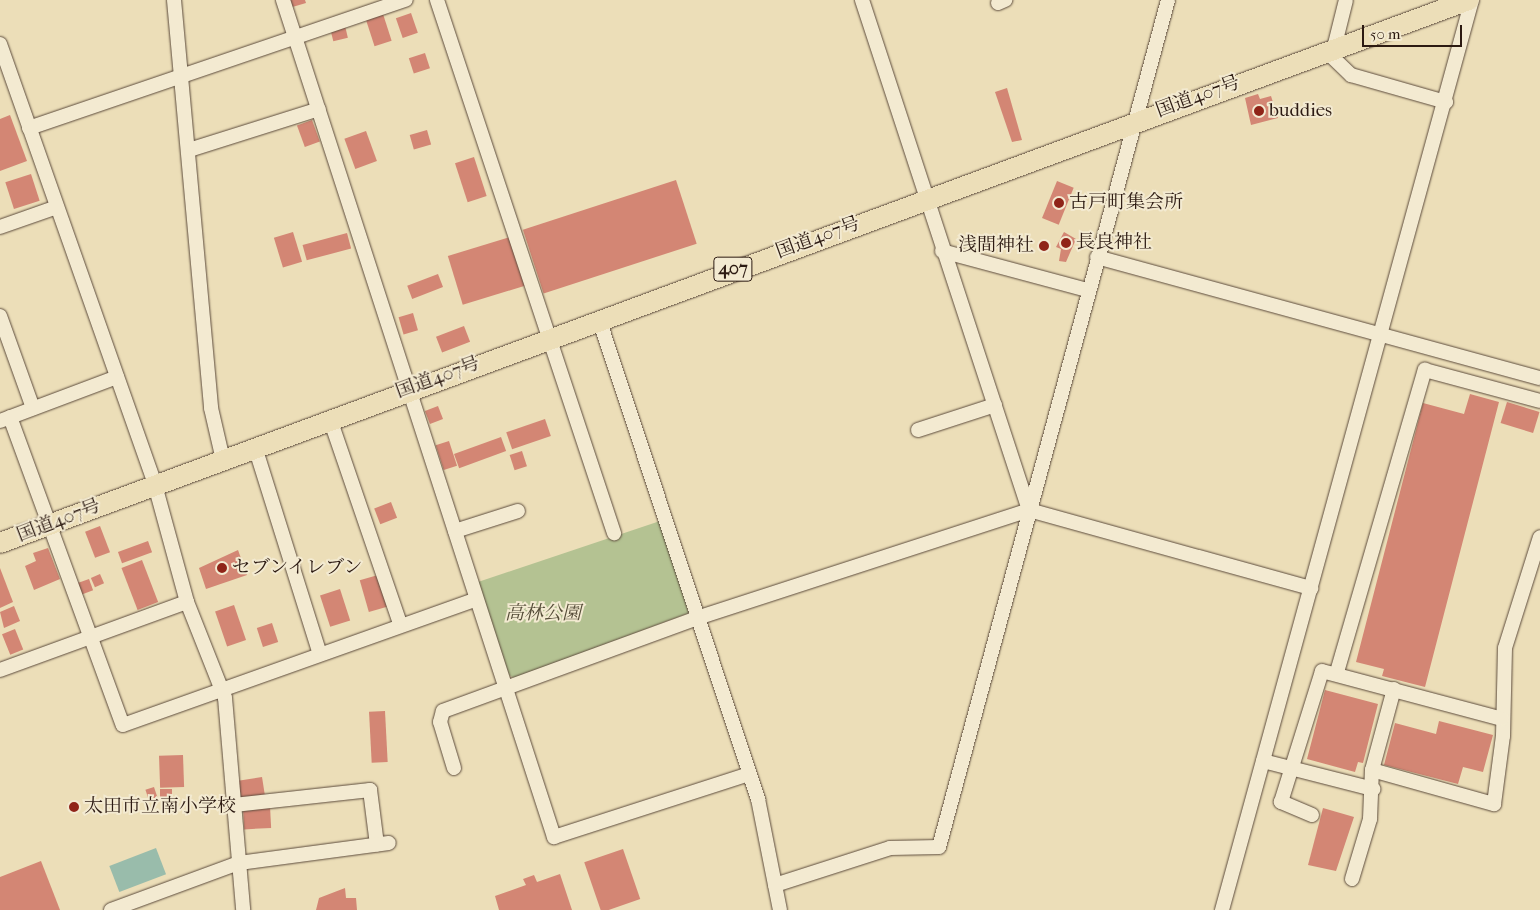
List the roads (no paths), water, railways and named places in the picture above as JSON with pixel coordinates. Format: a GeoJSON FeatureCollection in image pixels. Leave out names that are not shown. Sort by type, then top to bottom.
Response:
{"type":"FeatureCollection","features":[{"type":"Feature","properties":{"kind":"highway","name":"国道407号"},"geometry":{"type":"LineString","coordinates":[[0,543],[1135,120],[1470,0]]}},
{"type":"Feature","properties":{"kind":"street"},"geometry":{"type":"LineString","coordinates":[[174,0],[183,76],[210,408],[223,460]]}},
{"type":"Feature","properties":{"kind":"street"},"geometry":{"type":"LineString","coordinates":[[283,0],[455,531],[475,600],[554,837],[749,774]]}},
{"type":"Feature","properties":{"kind":"street"},"geometry":{"type":"LineString","coordinates":[[29,128],[406,0]]}},
{"type":"Feature","properties":{"kind":"street"},"geometry":{"type":"LineString","coordinates":[[437,0],[614,533]]}},
{"type":"Feature","properties":{"kind":"street"},"geometry":{"type":"LineString","coordinates":[[862,0],[928,198],[942,251],[1028,510]]}},
{"type":"Feature","properties":{"kind":"street"},"geometry":{"type":"LineString","coordinates":[[776,885],[890,848],[939,847],[1028,510],[1168,0]]}},
{"type":"Feature","properties":{"kind":"street"},"geometry":{"type":"LineString","coordinates":[[1346,0],[1330,49],[1351,75],[1446,102]]}},
{"type":"Feature","properties":{"kind":"street"},"geometry":{"type":"LineString","coordinates":[[1222,910],[1380,334],[1446,102],[1470,0]]}},
{"type":"Feature","properties":{"kind":"street"},"geometry":{"type":"LineString","coordinates":[[0,44],[155,485],[187,602],[221,689],[243,910]]}},
{"type":"Feature","properties":{"kind":"street"},"geometry":{"type":"LineString","coordinates":[[189,150],[319,108]]}},
{"type":"Feature","properties":{"kind":"street"},"geometry":{"type":"LineString","coordinates":[[0,227],[57,207]]}},
{"type":"Feature","properties":{"kind":"street"},"geometry":{"type":"LineString","coordinates":[[942,251],[1088,290]]}},
{"type":"Feature","properties":{"kind":"street"},"geometry":{"type":"LineString","coordinates":[[1097,256],[1540,378]]}},
{"type":"Feature","properties":{"kind":"street"},"geometry":{"type":"LineString","coordinates":[[0,316],[33,408]]}},
{"type":"Feature","properties":{"kind":"street"},"geometry":{"type":"LineString","coordinates":[[599,319],[765,825],[780,910]]}},
{"type":"Feature","properties":{"kind":"street"},"geometry":{"type":"LineString","coordinates":[[1338,672],[1425,370],[1540,402]]}},
{"type":"Feature","properties":{"kind":"street"},"geometry":{"type":"LineString","coordinates":[[117,377],[5,419],[91,636],[123,725],[400,624],[475,600]]}},
{"type":"Feature","properties":{"kind":"street"},"geometry":{"type":"LineString","coordinates":[[918,430],[995,406]]}},
{"type":"Feature","properties":{"kind":"street"},"geometry":{"type":"LineString","coordinates":[[330,419],[400,624]]}},
{"type":"Feature","properties":{"kind":"street"},"geometry":{"type":"LineString","coordinates":[[255,447],[320,654]]}},
{"type":"Feature","properties":{"kind":"street"},"geometry":{"type":"LineString","coordinates":[[454,768],[440,722],[443,711],[697,618],[1028,510],[1311,588]]}},
{"type":"Feature","properties":{"kind":"street"},"geometry":{"type":"LineString","coordinates":[[455,531],[518,511]]}},
{"type":"Feature","properties":{"kind":"street"},"geometry":{"type":"LineString","coordinates":[[1372,770],[1494,804],[1502,719],[1505,648],[1540,537]]}},
{"type":"Feature","properties":{"kind":"street"},"geometry":{"type":"LineString","coordinates":[[0,670],[187,602]]}},
{"type":"Feature","properties":{"kind":"street"},"geometry":{"type":"LineString","coordinates":[[1312,815],[1280,802],[1317,675],[1322,671],[1338,672],[1502,719]]}},
{"type":"Feature","properties":{"kind":"street"},"geometry":{"type":"LineString","coordinates":[[1352,879],[1370,819],[1373,789],[1372,770],[1394,689]]}},
{"type":"Feature","properties":{"kind":"street"},"geometry":{"type":"LineString","coordinates":[[1263,761],[1373,789]]}},
{"type":"Feature","properties":{"kind":"street"},"geometry":{"type":"LineString","coordinates":[[120,908],[239,863],[383,844],[370,790],[234,805]]}},
{"type":"Feature","properties":{"kind":"place","name":"buddies"},"geometry":{"type":"Point","coordinates":[1259,111]}},
{"type":"Feature","properties":{"kind":"place","name":"古戸町集会所"},"geometry":{"type":"Point","coordinates":[1059,203]}},
{"type":"Feature","properties":{"kind":"place","name":"長良神社"},"geometry":{"type":"Point","coordinates":[1066,243]}},
{"type":"Feature","properties":{"kind":"place","name":"浅間神社"},"geometry":{"type":"Point","coordinates":[1044,246]}},
{"type":"Feature","properties":{"kind":"place","name":"セブンイレブン"},"geometry":{"type":"Point","coordinates":[222,568]}},
{"type":"Feature","properties":{"kind":"place","name":"太田市立南小学校"},"geometry":{"type":"Point","coordinates":[74,807]}},
{"type":"Feature","properties":{"kind":"park label","name":"高林公園"},"geometry":{"type":"Point","coordinates":[543,614]}}]}
